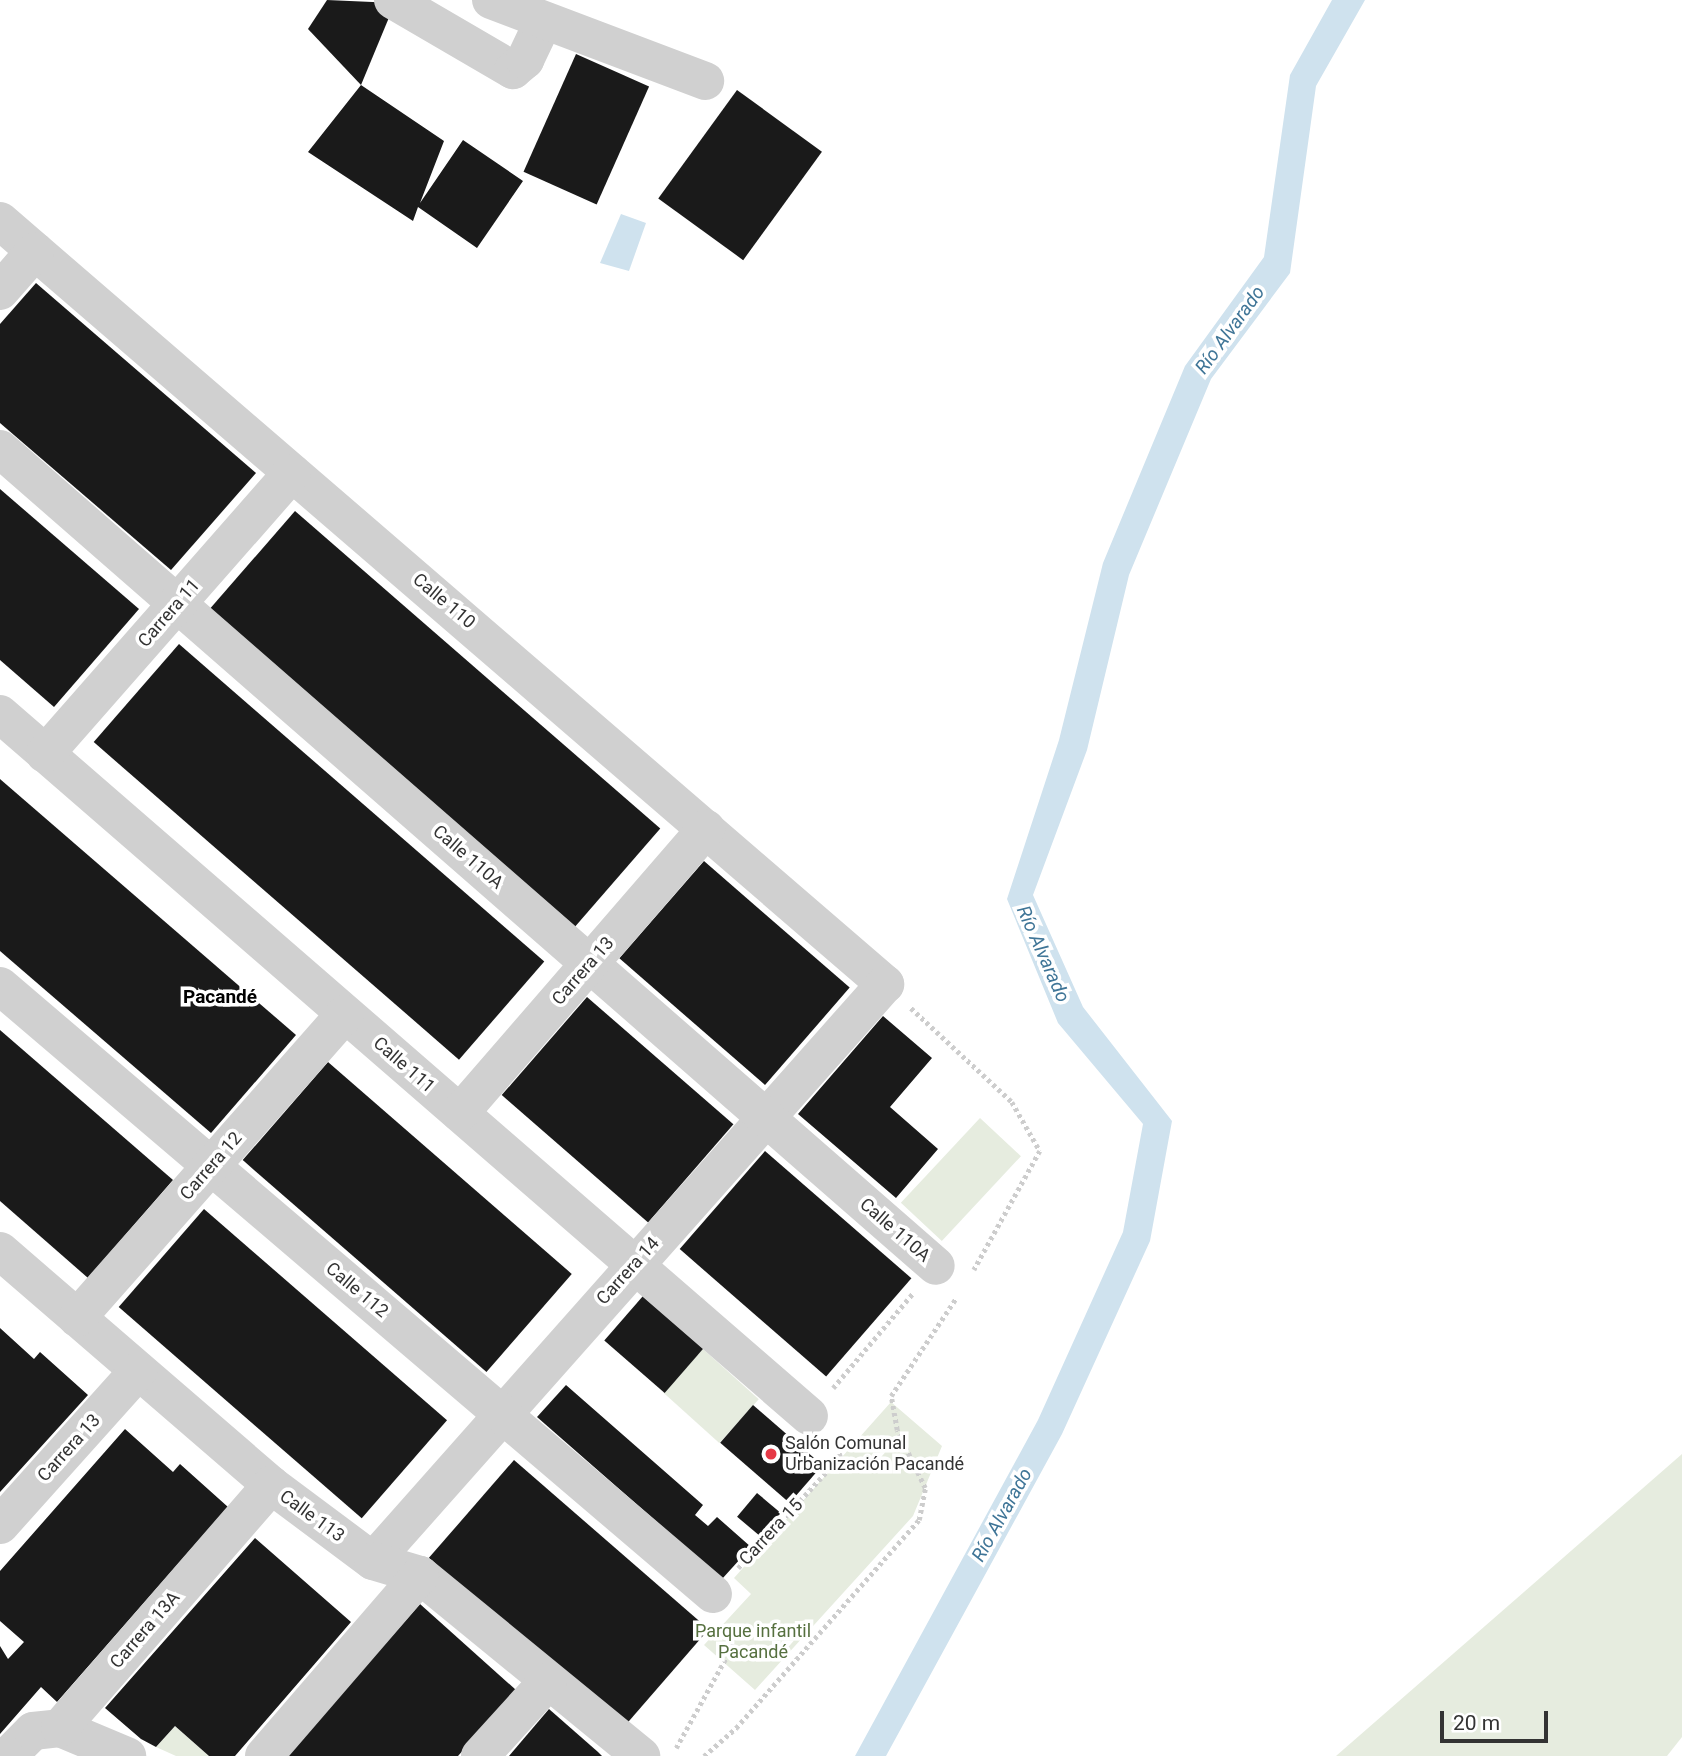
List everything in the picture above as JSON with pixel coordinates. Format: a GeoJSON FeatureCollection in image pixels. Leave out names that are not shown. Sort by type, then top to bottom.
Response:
{"type":"FeatureCollection","features":[{"type":"Feature","properties":{"kind":"street"},"geometry":{"type":"LineString","coordinates":[[491,0],[543,22],[705,81]]}},
{"type":"Feature","properties":{"kind":"street"},"geometry":{"type":"LineString","coordinates":[[417,6],[513,70],[525,60],[543,22]]}},
{"type":"Feature","properties":{"kind":"street","name":"Calle 110"},"geometry":{"type":"LineString","coordinates":[[0,220],[885,984]]}},
{"type":"Feature","properties":{"kind":"street"},"geometry":{"type":"LineString","coordinates":[[0,291],[35,251]]}},
{"type":"Feature","properties":{"kind":"street","name":"Calle 110A"},"geometry":{"type":"LineString","coordinates":[[0,449],[765,1117],[956,1278]]}},
{"type":"Feature","properties":{"kind":"street","name":"Carrera 11"},"geometry":{"type":"LineString","coordinates":[[45,754],[292,473]]}},
{"type":"Feature","properties":{"kind":"street","name":"Calle 111"},"geometry":{"type":"LineString","coordinates":[[0,714],[809,1416]]}},
{"type":"Feature","properties":{"kind":"street","name":"Carrera 13"},"geometry":{"type":"LineString","coordinates":[[460,1113],[706,829]]}},
{"type":"Feature","properties":{"kind":"street","name":"Carrera 14"},"geometry":{"type":"LineString","coordinates":[[373,1561],[501,1413],[885,984]]}},
{"type":"Feature","properties":{"kind":"street","name":"Calle 112"},"geometry":{"type":"LineString","coordinates":[[0,986],[713,1594]]}},
{"type":"Feature","properties":{"kind":"street","name":"Carrera 12"},"geometry":{"type":"LineString","coordinates":[[77,1318],[345,1014]]}},
{"type":"Feature","properties":{"kind":"street","name":"Calle 113"},"geometry":{"type":"LineString","coordinates":[[4,1261],[77,1318],[271,1485],[373,1561],[420,1575],[641,1756]]}},
{"type":"Feature","properties":{"kind":"street","name":"Carrera 13"},"geometry":{"type":"LineString","coordinates":[[0,1525],[138,1371]]}},
{"type":"Feature","properties":{"kind":"street","name":"Carrera 13A"},"geometry":{"type":"LineString","coordinates":[[60,1728],[271,1485]]}},
{"type":"Feature","properties":{"kind":"street"},"geometry":{"type":"LineString","coordinates":[[264,1756],[420,1575]]}},
{"type":"Feature","properties":{"kind":"street"},"geometry":{"type":"LineString","coordinates":[[480,1756],[548,1681]]}},
{"type":"Feature","properties":{"kind":"street"},"geometry":{"type":"LineString","coordinates":[[8,1756],[33,1731],[60,1728],[127,1756]]}},
{"type":"Feature","properties":{"kind":"path"},"geometry":{"type":"LineString","coordinates":[[704,1756],[736,1728],[919,1520],[925,1488],[897,1430],[891,1396],[956,1278],[1040,1151],[1012,1102],[885,984]]}},
{"type":"Feature","properties":{"kind":"path"},"geometry":{"type":"LineString","coordinates":[[809,1416],[956,1278]]}},
{"type":"Feature","properties":{"kind":"path","name":"Carrera 15"},"geometry":{"type":"LineString","coordinates":[[713,1594],[840,1457],[834,1436],[809,1416]]}},
{"type":"Feature","properties":{"kind":"path"},"geometry":{"type":"LineString","coordinates":[[671,1756],[732,1647],[726,1607],[713,1594]]}},
{"type":"Feature","properties":{"kind":"green space"},"geometry":{"type":"Polygon","coordinates":[[[980,1118],[1021,1156],[942,1241],[901,1203],[980,1118]]]}},
{"type":"Feature","properties":{"kind":"green space"},"geometry":{"type":"Polygon","coordinates":[[[703,1349],[759,1399],[719,1443],[664,1393],[703,1349]]]}},
{"type":"Feature","properties":{"kind":"green space","name":"Parque infantil Pacandé"},"geometry":{"type":"Polygon","coordinates":[[[891,1402],[942,1446],[913,1516],[755,1690],[704,1645],[751,1594],[734,1578],[891,1402]]]}},
{"type":"Feature","properties":{"kind":"green space"},"geometry":{"type":"Polygon","coordinates":[[[1682,1454],[1682,1737],[1667,1756],[1336,1756],[1682,1454]]]}},
{"type":"Feature","properties":{"kind":"green space"},"geometry":{"type":"Polygon","coordinates":[[[175,1726],[209,1756],[176,1756],[156,1747],[175,1726]]]}},
{"type":"Feature","properties":{"kind":"water","name":"Río Alvarado"},"geometry":{"type":"Polygon","coordinates":[[[1332,0],[1365,0],[1316,86],[1290,273],[1211,379],[1129,575],[1087,750],[1033,895],[1083,1007],[1172,1121],[1150,1241],[1062,1434],[886,1756],[855,1756],[1038,1420],[1123,1232],[1143,1124],[1058,1023],[1007,899],[1059,740],[1103,563],[1185,366],[1264,257],[1290,75],[1332,0]]]}},
{"type":"Feature","properties":{"kind":"water"},"geometry":{"type":"Polygon","coordinates":[[[621,214],[646,223],[629,271],[600,263],[621,214]]]}},
{"type":"Feature","properties":{"kind":"building"},"geometry":{"type":"Polygon","coordinates":[[[327,0],[395,3],[361,85],[308,29],[327,0]]]}},
{"type":"Feature","properties":{"kind":"building"},"geometry":{"type":"Polygon","coordinates":[[[576,54],[649,87],[597,204],[524,172],[576,54]]]}},
{"type":"Feature","properties":{"kind":"building"},"geometry":{"type":"Polygon","coordinates":[[[361,85],[444,141],[420,203],[463,140],[523,181],[477,248],[418,207],[413,221],[308,152],[361,85]]]}},
{"type":"Feature","properties":{"kind":"building"},"geometry":{"type":"Polygon","coordinates":[[[737,90],[822,152],[743,260],[658,198],[737,90]]]}},
{"type":"Feature","properties":{"kind":"building"},"geometry":{"type":"Polygon","coordinates":[[[36,283],[256,473],[171,570],[0,423],[0,324],[36,283]]]}},
{"type":"Feature","properties":{"kind":"building"},"geometry":{"type":"Polygon","coordinates":[[[0,489],[139,609],[54,707],[0,660],[0,489]]]}},
{"type":"Feature","properties":{"kind":"building"},"geometry":{"type":"Polygon","coordinates":[[[295,511],[660,829],[575,927],[210,609],[295,511]]]}},
{"type":"Feature","properties":{"kind":"building"},"geometry":{"type":"Polygon","coordinates":[[[179,644],[544,962],[459,1060],[94,742],[179,644]]]}},
{"type":"Feature","properties":{"kind":"building"},"geometry":{"type":"Polygon","coordinates":[[[0,779],[296,1035],[211,1133],[0,951],[0,779]]]}},
{"type":"Feature","properties":{"kind":"building"},"geometry":{"type":"Polygon","coordinates":[[[704,861],[850,988],[765,1085],[619,958],[704,861]]]}},
{"type":"Feature","properties":{"kind":"building"},"geometry":{"type":"Polygon","coordinates":[[[587,997],[733,1124],[648,1222],[502,1095],[587,997]]]}},
{"type":"Feature","properties":{"kind":"building"},"geometry":{"type":"Polygon","coordinates":[[[883,1016],[932,1058],[890,1107],[938,1149],[896,1198],[798,1114],[883,1016]]]}},
{"type":"Feature","properties":{"kind":"building"},"geometry":{"type":"Polygon","coordinates":[[[0,1030],[173,1180],[88,1278],[0,1201],[0,1030]]]}},
{"type":"Feature","properties":{"kind":"building"},"geometry":{"type":"Polygon","coordinates":[[[328,1062],[572,1274],[486,1372],[243,1160],[328,1062]]]}},
{"type":"Feature","properties":{"kind":"building"},"geometry":{"type":"Polygon","coordinates":[[[765,1151],[911,1278],[826,1376],[680,1249],[765,1151]]]}},
{"type":"Feature","properties":{"kind":"building"},"geometry":{"type":"Polygon","coordinates":[[[204,1209],[447,1420],[362,1518],[119,1307],[204,1209]]]}},
{"type":"Feature","properties":{"kind":"building"},"geometry":{"type":"Polygon","coordinates":[[[643,1296],[703,1348],[665,1393],[604,1341],[643,1296]]]}},
{"type":"Feature","properties":{"kind":"building"},"geometry":{"type":"Polygon","coordinates":[[[0,1328],[34,1359],[40,1352],[88,1395],[0,1492],[0,1328]]]}},
{"type":"Feature","properties":{"kind":"building"},"geometry":{"type":"Polygon","coordinates":[[[566,1385],[703,1505],[695,1515],[708,1526],[717,1517],[751,1547],[722,1579],[537,1417],[566,1385]]]}},
{"type":"Feature","properties":{"kind":"building","name":"Salón Comunal Urbanización Pacandé"},"geometry":{"type":"Polygon","coordinates":[[[753,1405],[822,1465],[790,1503],[720,1443],[753,1405]]]}},
{"type":"Feature","properties":{"kind":"building"},"geometry":{"type":"Polygon","coordinates":[[[125,1429],[173,1472],[180,1464],[228,1507],[57,1702],[41,1687],[0,1734],[0,1646],[8,1659],[24,1642],[0,1621],[0,1571],[125,1429]]]}},
{"type":"Feature","properties":{"kind":"building"},"geometry":{"type":"Polygon","coordinates":[[[514,1460],[709,1629],[623,1727],[429,1558],[514,1460]]]}},
{"type":"Feature","properties":{"kind":"building"},"geometry":{"type":"Polygon","coordinates":[[[757,1493],[781,1513],[761,1537],[737,1517],[757,1493]]]}},
{"type":"Feature","properties":{"kind":"building"},"geometry":{"type":"Polygon","coordinates":[[[255,1538],[351,1622],[235,1756],[209,1756],[175,1726],[156,1747],[141,1739],[105,1708],[255,1538]]]}},
{"type":"Feature","properties":{"kind":"building"},"geometry":{"type":"Polygon","coordinates":[[[420,1604],[516,1690],[458,1756],[286,1756],[420,1604]]]}},
{"type":"Feature","properties":{"kind":"building"},"geometry":{"type":"Polygon","coordinates":[[[549,1709],[598,1752],[602,1756],[509,1756],[549,1709]]]}},
{"type":"Feature","properties":{"kind":"place","name":"Salón Comunal Urbanización Pacandé"},"geometry":{"type":"Point","coordinates":[771,1454]}},
{"type":"Feature","properties":{"kind":"district","name":"Pacandé"},"geometry":{"type":"Point","coordinates":[220,997]}}]}
